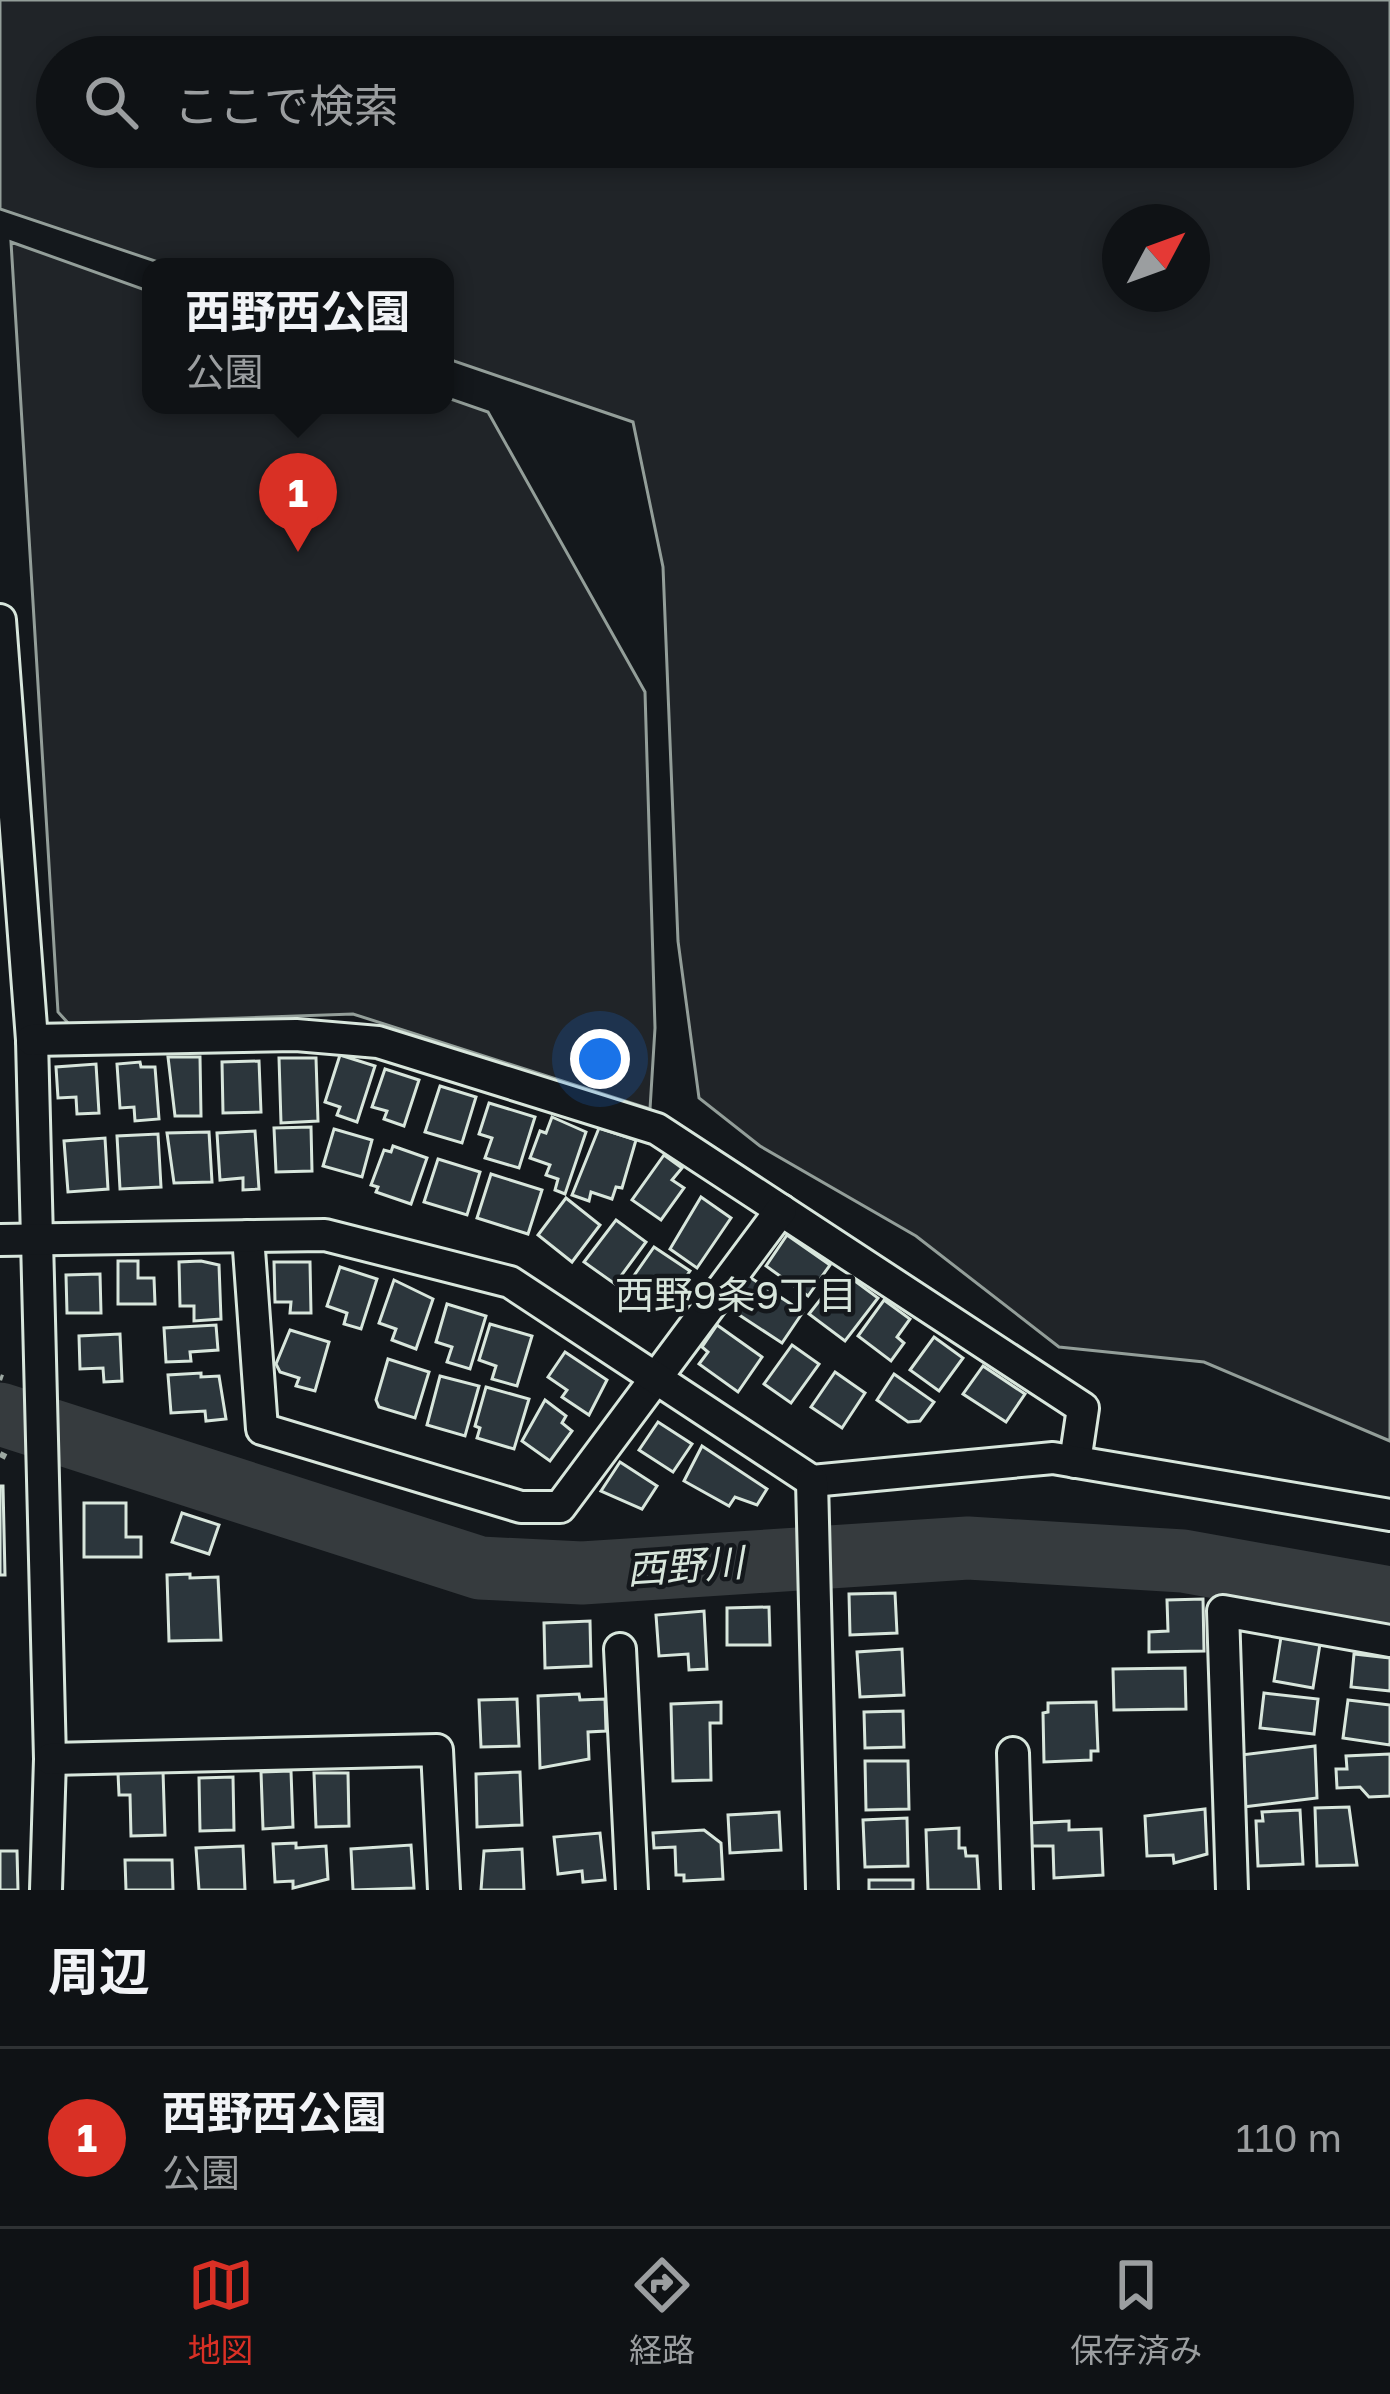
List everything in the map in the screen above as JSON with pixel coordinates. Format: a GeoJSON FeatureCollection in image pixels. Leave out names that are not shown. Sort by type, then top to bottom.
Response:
{"type":"FeatureCollection","features":[{"type":"Feature","properties":{"kind":"street"},"geometry":{"type":"LineString","coordinates":[[0,620],[32,1040],[50,1759],[46,1890]]}},
{"type":"Feature","properties":{"kind":"street"},"geometry":{"type":"LineString","coordinates":[[32,1040],[296,1035],[378,1042],[657,1129],[1082,1408],[1075,1462]]}},
{"type":"Feature","properties":{"kind":"street"},"geometry":{"type":"LineString","coordinates":[[248,1236],[262,1429],[521,1507],[560,1507],[781,1210]]}},
{"type":"Feature","properties":{"kind":"street"},"geometry":{"type":"LineString","coordinates":[[0,1240],[325,1235],[510,1282],[812,1481],[1053,1458],[1390,1515]]}},
{"type":"Feature","properties":{"kind":"street"},"geometry":{"type":"LineString","coordinates":[[812,1481],[822,1890]]}},
{"type":"Feature","properties":{"kind":"street"},"geometry":{"type":"LineString","coordinates":[[1232,1890],[1223,1611],[1390,1642]]}},
{"type":"Feature","properties":{"kind":"street"},"geometry":{"type":"LineString","coordinates":[[620,1649],[632,1890]]}},
{"type":"Feature","properties":{"kind":"street"},"geometry":{"type":"LineString","coordinates":[[50,1759],[436,1750],[444,1890]]}},
{"type":"Feature","properties":{"kind":"street"},"geometry":{"type":"LineString","coordinates":[[1013,1753],[1017,1890]]}},
{"type":"Feature","properties":{"kind":"shaded area"},"geometry":{"type":"Polygon","coordinates":[[[0,0],[1390,0],[1390,1441],[1204,1362],[1059,1347],[916,1236],[760,1146],[699,1098],[678,941],[663,567],[633,422],[454,361],[454,258],[146,258],[0,209],[0,0]]]}},
{"type":"Feature","properties":{"kind":"shaded area"},"geometry":{"type":"Polygon","coordinates":[[[11,242],[142,289],[142,414],[454,414],[454,400],[488,412],[645,692],[655,1028],[650,1109],[353,1014],[69,1024],[58,1012],[11,242]]]}},
{"type":"Feature","properties":{"kind":"building"},"geometry":{"type":"Polygon","coordinates":[[[340,1055],[375,1066],[357,1122],[337,1115],[340,1107],[325,1102],[340,1055]]]}},
{"type":"Feature","properties":{"kind":"building"},"geometry":{"type":"Polygon","coordinates":[[[168,1057],[200,1057],[201,1116],[175,1116],[168,1057]]]}},
{"type":"Feature","properties":{"kind":"building"},"geometry":{"type":"Polygon","coordinates":[[[279,1058],[316,1058],[318,1121],[281,1123],[279,1058]]]}},
{"type":"Feature","properties":{"kind":"building"},"geometry":{"type":"Polygon","coordinates":[[[259,1061],[261,1112],[223,1113],[222,1062],[259,1061]]]}},
{"type":"Feature","properties":{"kind":"building"},"geometry":{"type":"Polygon","coordinates":[[[140,1062],[141,1067],[155,1067],[159,1119],[135,1121],[134,1107],[120,1108],[117,1064],[140,1062]]]}},
{"type":"Feature","properties":{"kind":"building"},"geometry":{"type":"Polygon","coordinates":[[[96,1064],[99,1113],[77,1114],[76,1097],[58,1098],[56,1067],[96,1064]]]}},
{"type":"Feature","properties":{"kind":"building"},"geometry":{"type":"Polygon","coordinates":[[[385,1069],[419,1080],[404,1126],[384,1119],[387,1111],[372,1107],[385,1069]]]}},
{"type":"Feature","properties":{"kind":"building"},"geometry":{"type":"Polygon","coordinates":[[[440,1086],[476,1097],[462,1143],[425,1132],[440,1086]]]}},
{"type":"Feature","properties":{"kind":"building"},"geometry":{"type":"Polygon","coordinates":[[[489,1103],[535,1117],[519,1168],[485,1158],[492,1138],[479,1134],[489,1103]]]}},
{"type":"Feature","properties":{"kind":"building"},"geometry":{"type":"Polygon","coordinates":[[[552,1117],[586,1132],[565,1194],[555,1190],[558,1179],[546,1175],[550,1165],[530,1158],[540,1131],[546,1133],[552,1117]]]}},
{"type":"Feature","properties":{"kind":"building"},"geometry":{"type":"Polygon","coordinates":[[[311,1127],[312,1171],[276,1172],[274,1128],[311,1127]]]}},
{"type":"Feature","properties":{"kind":"building"},"geometry":{"type":"Polygon","coordinates":[[[599,1128],[636,1140],[622,1188],[616,1187],[612,1199],[591,1192],[589,1201],[572,1195],[599,1128]]]}},
{"type":"Feature","properties":{"kind":"building"},"geometry":{"type":"Polygon","coordinates":[[[334,1129],[372,1140],[362,1177],[323,1166],[334,1129]]]}},
{"type":"Feature","properties":{"kind":"building"},"geometry":{"type":"Polygon","coordinates":[[[255,1131],[259,1189],[243,1190],[243,1178],[220,1180],[217,1133],[255,1131]]]}},
{"type":"Feature","properties":{"kind":"building"},"geometry":{"type":"Polygon","coordinates":[[[209,1132],[212,1182],[174,1183],[167,1133],[209,1132]]]}},
{"type":"Feature","properties":{"kind":"building"},"geometry":{"type":"Polygon","coordinates":[[[158,1134],[161,1187],[120,1189],[117,1136],[158,1134]]]}},
{"type":"Feature","properties":{"kind":"building"},"geometry":{"type":"Polygon","coordinates":[[[105,1138],[108,1189],[68,1192],[64,1141],[105,1138]]]}},
{"type":"Feature","properties":{"kind":"building"},"geometry":{"type":"Polygon","coordinates":[[[393,1146],[427,1158],[411,1204],[376,1192],[378,1187],[371,1185],[384,1150],[391,1152],[393,1146]]]}},
{"type":"Feature","properties":{"kind":"building"},"geometry":{"type":"Polygon","coordinates":[[[664,1155],[682,1168],[672,1180],[684,1188],[661,1220],[632,1200],[664,1155]]]}},
{"type":"Feature","properties":{"kind":"building"},"geometry":{"type":"Polygon","coordinates":[[[438,1159],[480,1172],[467,1215],[424,1202],[438,1159]]]}},
{"type":"Feature","properties":{"kind":"building"},"geometry":{"type":"Polygon","coordinates":[[[491,1174],[542,1190],[528,1234],[477,1218],[491,1174]]]}},
{"type":"Feature","properties":{"kind":"building"},"geometry":{"type":"Polygon","coordinates":[[[701,1197],[731,1218],[697,1268],[670,1249],[701,1197]]]}},
{"type":"Feature","properties":{"kind":"building"},"geometry":{"type":"Polygon","coordinates":[[[566,1198],[600,1225],[572,1262],[538,1235],[566,1198]]]}},
{"type":"Feature","properties":{"kind":"building"},"geometry":{"type":"Polygon","coordinates":[[[616,1220],[646,1242],[615,1284],[584,1262],[616,1220]]]}},
{"type":"Feature","properties":{"kind":"building"},"geometry":{"type":"Polygon","coordinates":[[[787,1235],[830,1265],[808,1296],[766,1266],[787,1235]]]}},
{"type":"Feature","properties":{"kind":"building"},"geometry":{"type":"Polygon","coordinates":[[[654,1247],[690,1271],[669,1301],[633,1277],[654,1247]]]}},
{"type":"Feature","properties":{"kind":"building"},"geometry":{"type":"Polygon","coordinates":[[[118,1261],[138,1261],[138,1278],[154,1278],[155,1304],[118,1304],[118,1261]]]}},
{"type":"Feature","properties":{"kind":"building"},"geometry":{"type":"Polygon","coordinates":[[[179,1262],[219,1265],[221,1319],[194,1321],[194,1306],[180,1306],[179,1262]]]}},
{"type":"Feature","properties":{"kind":"building"},"geometry":{"type":"Polygon","coordinates":[[[274,1262],[310,1262],[311,1313],[290,1313],[291,1302],[275,1302],[274,1262]]]}},
{"type":"Feature","properties":{"kind":"building"},"geometry":{"type":"Polygon","coordinates":[[[340,1267],[377,1279],[361,1329],[344,1324],[347,1313],[327,1306],[340,1267]]]}},
{"type":"Feature","properties":{"kind":"building"},"geometry":{"type":"Polygon","coordinates":[[[100,1274],[101,1313],[67,1313],[66,1275],[100,1274]]]}},
{"type":"Feature","properties":{"kind":"building"},"geometry":{"type":"Polygon","coordinates":[[[745,1274],[803,1312],[782,1343],[724,1305],[745,1274]]]}},
{"type":"Feature","properties":{"kind":"building"},"geometry":{"type":"Polygon","coordinates":[[[394,1280],[433,1299],[416,1349],[392,1340],[396,1329],[379,1323],[394,1280]]]}},
{"type":"Feature","properties":{"kind":"building"},"geometry":{"type":"Polygon","coordinates":[[[855,1281],[878,1298],[845,1341],[809,1314],[827,1291],[834,1296],[845,1283],[850,1287],[855,1281]]]}},
{"type":"Feature","properties":{"kind":"building"},"geometry":{"type":"Polygon","coordinates":[[[884,1300],[910,1319],[897,1337],[904,1343],[891,1361],[858,1336],[884,1300]]]}},
{"type":"Feature","properties":{"kind":"building"},"geometry":{"type":"Polygon","coordinates":[[[447,1304],[486,1316],[470,1369],[447,1362],[452,1347],[436,1342],[447,1304]]]}},
{"type":"Feature","properties":{"kind":"building"},"geometry":{"type":"Polygon","coordinates":[[[490,1324],[532,1336],[517,1386],[492,1379],[496,1366],[479,1360],[490,1324]]]}},
{"type":"Feature","properties":{"kind":"building"},"geometry":{"type":"Polygon","coordinates":[[[216,1325],[218,1350],[190,1352],[191,1361],[166,1362],[164,1328],[216,1325]]]}},
{"type":"Feature","properties":{"kind":"building"},"geometry":{"type":"Polygon","coordinates":[[[717,1325],[762,1357],[738,1392],[699,1364],[708,1352],[702,1347],[717,1325]]]}},
{"type":"Feature","properties":{"kind":"building"},"geometry":{"type":"Polygon","coordinates":[[[290,1330],[329,1342],[315,1391],[296,1386],[299,1378],[280,1372],[276,1364],[290,1330]]]}},
{"type":"Feature","properties":{"kind":"building"},"geometry":{"type":"Polygon","coordinates":[[[120,1334],[122,1381],[104,1382],[103,1368],[80,1369],[79,1336],[120,1334]]]}},
{"type":"Feature","properties":{"kind":"building"},"geometry":{"type":"Polygon","coordinates":[[[934,1337],[963,1358],[939,1391],[910,1370],[934,1337]]]}},
{"type":"Feature","properties":{"kind":"building"},"geometry":{"type":"Polygon","coordinates":[[[792,1345],[819,1364],[791,1403],[764,1384],[792,1345]]]}},
{"type":"Feature","properties":{"kind":"building"},"geometry":{"type":"Polygon","coordinates":[[[565,1352],[607,1380],[589,1415],[562,1397],[567,1390],[548,1377],[565,1352]]]}},
{"type":"Feature","properties":{"kind":"building"},"geometry":{"type":"Polygon","coordinates":[[[388,1359],[429,1372],[415,1418],[379,1407],[376,1400],[388,1359]]]}},
{"type":"Feature","properties":{"kind":"building"},"geometry":{"type":"Polygon","coordinates":[[[983,1366],[1025,1394],[1006,1422],[963,1394],[983,1366]]]}},
{"type":"Feature","properties":{"kind":"building"},"geometry":{"type":"Polygon","coordinates":[[[835,1372],[865,1393],[842,1428],[811,1407],[835,1372]]]}},
{"type":"Feature","properties":{"kind":"building"},"geometry":{"type":"Polygon","coordinates":[[[201,1373],[201,1377],[219,1376],[226,1419],[206,1421],[205,1411],[171,1413],[168,1375],[201,1373]]]}},
{"type":"Feature","properties":{"kind":"building"},"geometry":{"type":"Polygon","coordinates":[[[894,1374],[934,1402],[920,1421],[908,1422],[877,1400],[894,1374]]]}},
{"type":"Feature","properties":{"kind":"building"},"geometry":{"type":"Polygon","coordinates":[[[440,1376],[479,1386],[465,1436],[427,1425],[440,1376]]]}},
{"type":"Feature","properties":{"kind":"building"},"geometry":{"type":"Polygon","coordinates":[[[486,1387],[529,1399],[514,1449],[477,1438],[480,1428],[475,1426],[486,1387]]]}},
{"type":"Feature","properties":{"kind":"building"},"geometry":{"type":"Polygon","coordinates":[[[545,1400],[566,1416],[562,1423],[572,1431],[550,1461],[522,1441],[545,1400]]]}},
{"type":"Feature","properties":{"kind":"building"},"geometry":{"type":"Polygon","coordinates":[[[658,1422],[692,1444],[673,1472],[639,1450],[658,1422]]]}},
{"type":"Feature","properties":{"kind":"building"},"geometry":{"type":"Polygon","coordinates":[[[702,1446],[767,1489],[757,1505],[735,1497],[729,1506],[684,1481],[702,1446]]]}},
{"type":"Feature","properties":{"kind":"building"},"geometry":{"type":"Polygon","coordinates":[[[620,1462],[657,1486],[642,1509],[601,1491],[620,1462]]]}},
{"type":"Feature","properties":{"kind":"building"},"geometry":{"type":"Polygon","coordinates":[[[3,1486],[5,1575],[0,1575],[3,1486]]]}},
{"type":"Feature","properties":{"kind":"building"},"geometry":{"type":"Polygon","coordinates":[[[84,1503],[126,1503],[126,1537],[141,1537],[141,1557],[84,1557],[84,1503]]]}},
{"type":"Feature","properties":{"kind":"building"},"geometry":{"type":"Polygon","coordinates":[[[182,1513],[219,1525],[209,1554],[172,1542],[182,1513]]]}},
{"type":"Feature","properties":{"kind":"building"},"geometry":{"type":"Polygon","coordinates":[[[190,1574],[190,1578],[218,1577],[221,1640],[169,1641],[167,1575],[190,1574]]]}},
{"type":"Feature","properties":{"kind":"building"},"geometry":{"type":"Polygon","coordinates":[[[895,1593],[897,1633],[850,1635],[849,1594],[895,1593]]]}},
{"type":"Feature","properties":{"kind":"building"},"geometry":{"type":"Polygon","coordinates":[[[1203,1599],[1204,1651],[1149,1652],[1149,1632],[1168,1631],[1167,1600],[1203,1599]]]}},
{"type":"Feature","properties":{"kind":"building"},"geometry":{"type":"Polygon","coordinates":[[[769,1607],[770,1645],[727,1645],[727,1608],[769,1607]]]}},
{"type":"Feature","properties":{"kind":"building"},"geometry":{"type":"Polygon","coordinates":[[[704,1611],[707,1669],[689,1670],[688,1654],[659,1656],[656,1615],[704,1611]]]}},
{"type":"Feature","properties":{"kind":"building"},"geometry":{"type":"Polygon","coordinates":[[[590,1621],[591,1666],[545,1668],[544,1623],[590,1621]]]}},
{"type":"Feature","properties":{"kind":"building"},"geometry":{"type":"Polygon","coordinates":[[[1281,1637],[1320,1644],[1313,1688],[1274,1681],[1281,1637]]]}},
{"type":"Feature","properties":{"kind":"building"},"geometry":{"type":"Polygon","coordinates":[[[902,1649],[904,1695],[860,1697],[857,1652],[902,1649]]]}},
{"type":"Feature","properties":{"kind":"building"},"geometry":{"type":"Polygon","coordinates":[[[1354,1654],[1390,1658],[1390,1691],[1351,1687],[1354,1654]]]}},
{"type":"Feature","properties":{"kind":"building"},"geometry":{"type":"Polygon","coordinates":[[[1185,1668],[1186,1709],[1114,1710],[1113,1669],[1185,1668]]]}},
{"type":"Feature","properties":{"kind":"building"},"geometry":{"type":"Polygon","coordinates":[[[1264,1693],[1318,1699],[1314,1734],[1260,1728],[1264,1693]]]}},
{"type":"Feature","properties":{"kind":"building"},"geometry":{"type":"Polygon","coordinates":[[[579,1694],[580,1700],[605,1699],[606,1731],[588,1732],[589,1759],[540,1768],[538,1696],[579,1694]]]}},
{"type":"Feature","properties":{"kind":"building"},"geometry":{"type":"Polygon","coordinates":[[[517,1699],[519,1746],[481,1747],[479,1700],[517,1699]]]}},
{"type":"Feature","properties":{"kind":"building"},"geometry":{"type":"Polygon","coordinates":[[[1348,1700],[1390,1705],[1390,1745],[1343,1738],[1348,1700]]]}},
{"type":"Feature","properties":{"kind":"building"},"geometry":{"type":"Polygon","coordinates":[[[721,1702],[721,1723],[710,1723],[711,1780],[673,1781],[671,1704],[721,1702]]]}},
{"type":"Feature","properties":{"kind":"building"},"geometry":{"type":"Polygon","coordinates":[[[1096,1702],[1098,1751],[1091,1751],[1091,1760],[1044,1762],[1043,1713],[1048,1712],[1048,1703],[1096,1702]]]}},
{"type":"Feature","properties":{"kind":"building"},"geometry":{"type":"Polygon","coordinates":[[[903,1711],[904,1747],[865,1748],[864,1712],[903,1711]]]}},
{"type":"Feature","properties":{"kind":"building"},"geometry":{"type":"Polygon","coordinates":[[[1315,1746],[1317,1798],[1243,1807],[1241,1755],[1315,1746]]]}},
{"type":"Feature","properties":{"kind":"building"},"geometry":{"type":"Polygon","coordinates":[[[1390,1754],[1390,1796],[1369,1797],[1360,1787],[1337,1788],[1336,1769],[1347,1769],[1346,1756],[1390,1754]]]}},
{"type":"Feature","properties":{"kind":"building"},"geometry":{"type":"Polygon","coordinates":[[[865,1761],[908,1761],[909,1809],[866,1810],[865,1761]]]}},
{"type":"Feature","properties":{"kind":"building"},"geometry":{"type":"Polygon","coordinates":[[[163,1771],[165,1835],[131,1836],[130,1795],[119,1795],[118,1773],[163,1771]]]}},
{"type":"Feature","properties":{"kind":"building"},"geometry":{"type":"Polygon","coordinates":[[[291,1771],[293,1827],[263,1829],[261,1772],[291,1771]]]}},
{"type":"Feature","properties":{"kind":"building"},"geometry":{"type":"Polygon","coordinates":[[[520,1772],[522,1825],[477,1827],[476,1774],[520,1772]]]}},
{"type":"Feature","properties":{"kind":"building"},"geometry":{"type":"Polygon","coordinates":[[[314,1773],[348,1773],[349,1826],[316,1827],[314,1773]]]}},
{"type":"Feature","properties":{"kind":"building"},"geometry":{"type":"Polygon","coordinates":[[[233,1777],[234,1830],[200,1831],[199,1778],[233,1777]]]}},
{"type":"Feature","properties":{"kind":"building"},"geometry":{"type":"Polygon","coordinates":[[[1349,1807],[1357,1865],[1317,1866],[1315,1808],[1349,1807]]]}},
{"type":"Feature","properties":{"kind":"building"},"geometry":{"type":"Polygon","coordinates":[[[1205,1809],[1207,1854],[1174,1863],[1173,1855],[1147,1856],[1145,1816],[1205,1809]]]}},
{"type":"Feature","properties":{"kind":"building"},"geometry":{"type":"Polygon","coordinates":[[[1300,1810],[1303,1864],[1258,1866],[1256,1821],[1263,1821],[1262,1812],[1300,1810]]]}},
{"type":"Feature","properties":{"kind":"building"},"geometry":{"type":"Polygon","coordinates":[[[779,1812],[781,1850],[730,1853],[728,1815],[779,1812]]]}},
{"type":"Feature","properties":{"kind":"building"},"geometry":{"type":"Polygon","coordinates":[[[907,1818],[908,1866],[865,1867],[863,1820],[907,1818]]]}},
{"type":"Feature","properties":{"kind":"building"},"geometry":{"type":"Polygon","coordinates":[[[1069,1821],[1069,1830],[1101,1829],[1103,1875],[1054,1878],[1053,1846],[1031,1846],[1029,1823],[1069,1821]]]}},
{"type":"Feature","properties":{"kind":"building"},"geometry":{"type":"Polygon","coordinates":[[[959,1828],[959,1848],[965,1848],[966,1856],[977,1856],[979,1890],[928,1890],[926,1830],[959,1828]]]}},
{"type":"Feature","properties":{"kind":"building"},"geometry":{"type":"Polygon","coordinates":[[[704,1830],[721,1843],[723,1879],[684,1881],[684,1875],[676,1875],[675,1847],[654,1848],[653,1833],[704,1830]]]}},
{"type":"Feature","properties":{"kind":"building"},"geometry":{"type":"Polygon","coordinates":[[[600,1833],[605,1880],[583,1882],[582,1871],[558,1874],[554,1837],[600,1833]]]}},
{"type":"Feature","properties":{"kind":"building"},"geometry":{"type":"Polygon","coordinates":[[[296,1843],[296,1848],[326,1846],[328,1879],[293,1888],[293,1881],[275,1882],[273,1844],[296,1843]]]}},
{"type":"Feature","properties":{"kind":"building"},"geometry":{"type":"Polygon","coordinates":[[[411,1845],[414,1888],[353,1890],[351,1849],[411,1845]]]}},
{"type":"Feature","properties":{"kind":"building"},"geometry":{"type":"Polygon","coordinates":[[[243,1846],[245,1890],[199,1890],[196,1848],[243,1846]]]}},
{"type":"Feature","properties":{"kind":"building"},"geometry":{"type":"Polygon","coordinates":[[[522,1849],[524,1890],[481,1890],[484,1851],[522,1849]]]}},
{"type":"Feature","properties":{"kind":"building"},"geometry":{"type":"Polygon","coordinates":[[[0,1851],[17,1851],[18,1890],[0,1890],[0,1851]]]}},
{"type":"Feature","properties":{"kind":"building"},"geometry":{"type":"Polygon","coordinates":[[[125,1860],[172,1860],[173,1890],[126,1890],[125,1860]]]}},
{"type":"Feature","properties":{"kind":"building"},"geometry":{"type":"Polygon","coordinates":[[[869,1880],[913,1880],[913,1890],[869,1890],[869,1880]]]}},
{"type":"Feature","properties":{"kind":"waterway","name":"西野川"},"geometry":{"type":"LineString","coordinates":[[0,1414],[480,1568],[582,1573],[968,1548],[1183,1561],[1390,1598]]}},
{"type":"Feature","properties":{"kind":"place","name":"西野西公園"},"geometry":{"type":"Point","coordinates":[298,552]}},
{"type":"Feature","properties":{"kind":"district","name":"西野9条9丁目"},"geometry":{"type":"Point","coordinates":[736,1295]}}]}
